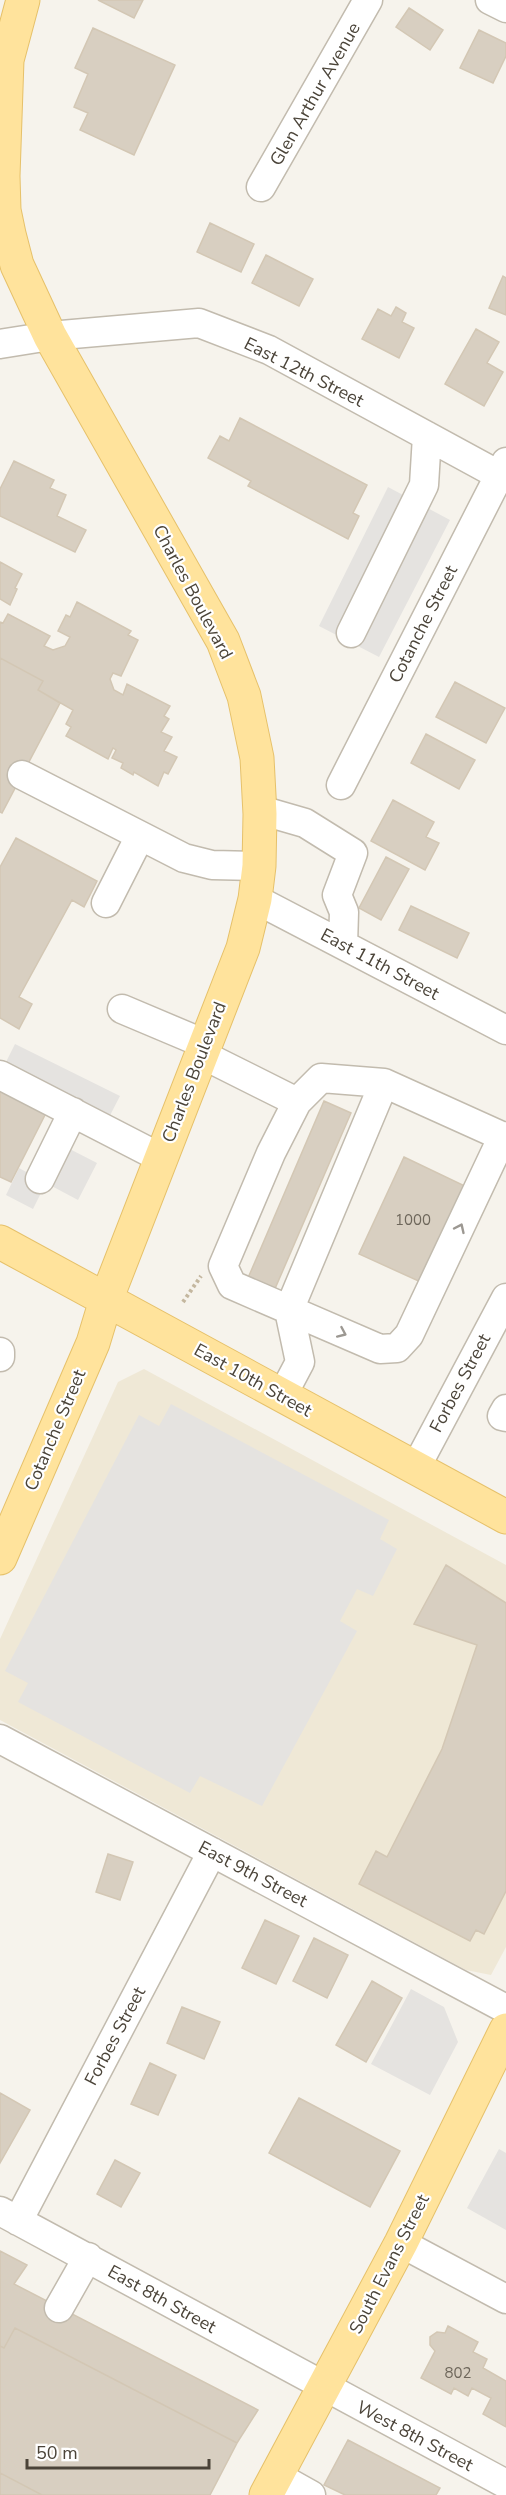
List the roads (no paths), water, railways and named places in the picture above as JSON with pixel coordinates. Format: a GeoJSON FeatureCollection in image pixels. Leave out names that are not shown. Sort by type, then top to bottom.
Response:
{"type":"FeatureCollection","features":[{"type":"Feature","properties":{"kind":"main road","name":"Charles Boulevard"},"geometry":{"type":"LineString","coordinates":[[23,0],[7,60],[2,153],[4,210],[17,265],[50,336],[223,641],[244,696],[257,758],[260,810],[259,866],[255,899],[243,948],[106,1300]]}},
{"type":"Feature","properties":{"kind":"main road","name":"East 10th Street"},"geometry":{"type":"LineString","coordinates":[[0,1242],[506,1517]]}},
{"type":"Feature","properties":{"kind":"main road","name":"Cotanche Street"},"geometry":{"type":"LineString","coordinates":[[1,1552],[93,1342],[106,1300]]}},
{"type":"Feature","properties":{"kind":"main road","name":"South Evans Street"},"geometry":{"type":"LineString","coordinates":[[271,2485],[401,2243],[506,2030]]}},
{"type":"Feature","properties":{"kind":"street","name":"Glen Arthur Avenue"},"geometry":{"type":"LineString","coordinates":[[261,187],[368,0]]}},
{"type":"Feature","properties":{"kind":"street"},"geometry":{"type":"LineString","coordinates":[[490,0],[506,8]]}},
{"type":"Feature","properties":{"kind":"street","name":"East 12th Street"},"geometry":{"type":"LineString","coordinates":[[0,344],[50,336],[199,323],[269,350],[427,436],[504,472]]}},
{"type":"Feature","properties":{"kind":"street"},"geometry":{"type":"LineString","coordinates":[[351,633],[424,485],[427,436]]}},
{"type":"Feature","properties":{"kind":"street","name":"Cotanche Street"},"geometry":{"type":"LineString","coordinates":[[341,785],[504,472]]}},
{"type":"Feature","properties":{"kind":"street"},"geometry":{"type":"LineString","coordinates":[[22,776],[184,858],[212,865],[259,866]]}},
{"type":"Feature","properties":{"kind":"street"},"geometry":{"type":"LineString","coordinates":[[260,810],[305,823],[353,853],[337,895],[344,912],[343,945]]}},
{"type":"Feature","properties":{"kind":"street"},"geometry":{"type":"LineString","coordinates":[[105,903],[140,836]]}},
{"type":"Feature","properties":{"kind":"street","name":"East 11th Street"},"geometry":{"type":"LineString","coordinates":[[255,899],[506,1030]]}},
{"type":"Feature","properties":{"kind":"street"},"geometry":{"type":"LineString","coordinates":[[122,1009],[203,1049],[297,1102]]}},
{"type":"Feature","properties":{"kind":"street"},"geometry":{"type":"LineString","coordinates":[[0,1076],[161,1158]]}},
{"type":"Feature","properties":{"kind":"street"},"geometry":{"type":"LineString","coordinates":[[321,1078],[384,1083],[505,1137],[409,1335],[397,1348],[380,1349],[232,1285],[223,1266],[271,1153],[297,1102],[321,1078]]}},
{"type":"Feature","properties":{"kind":"street"},"geometry":{"type":"LineString","coordinates":[[282,1396],[300,1362],[289,1310],[384,1083]]}},
{"type":"Feature","properties":{"kind":"street"},"geometry":{"type":"LineString","coordinates":[[40,1179],[73,1112]]}},
{"type":"Feature","properties":{"kind":"street","name":"Forbes Street"},"geometry":{"type":"LineString","coordinates":[[415,1469],[506,1298]]}},
{"type":"Feature","properties":{"kind":"street"},"geometry":{"type":"LineString","coordinates":[[506,1409],[502,1416],[506,1418]]}},
{"type":"Feature","properties":{"kind":"street","name":"East 9th Street"},"geometry":{"type":"LineString","coordinates":[[0,1739],[506,2009]]}},
{"type":"Feature","properties":{"kind":"street","name":"Forbes Street"},"geometry":{"type":"LineString","coordinates":[[9,2216],[212,1852]]}},
{"type":"Feature","properties":{"kind":"street","name":"East 8th Street"},"geometry":{"type":"LineString","coordinates":[[9,2216],[88,2257],[324,2388]]}},
{"type":"Feature","properties":{"kind":"street"},"geometry":{"type":"LineString","coordinates":[[401,2243],[506,2299]]}},
{"type":"Feature","properties":{"kind":"street"},"geometry":{"type":"LineString","coordinates":[[59,2308],[88,2257]]}},
{"type":"Feature","properties":{"kind":"street","name":"West 8th Street"},"geometry":{"type":"LineString","coordinates":[[324,2388],[499,2487]]}},
{"type":"Feature","properties":{"kind":"street"},"geometry":{"type":"LineString","coordinates":[[271,2485],[311,2495]]}}]}
